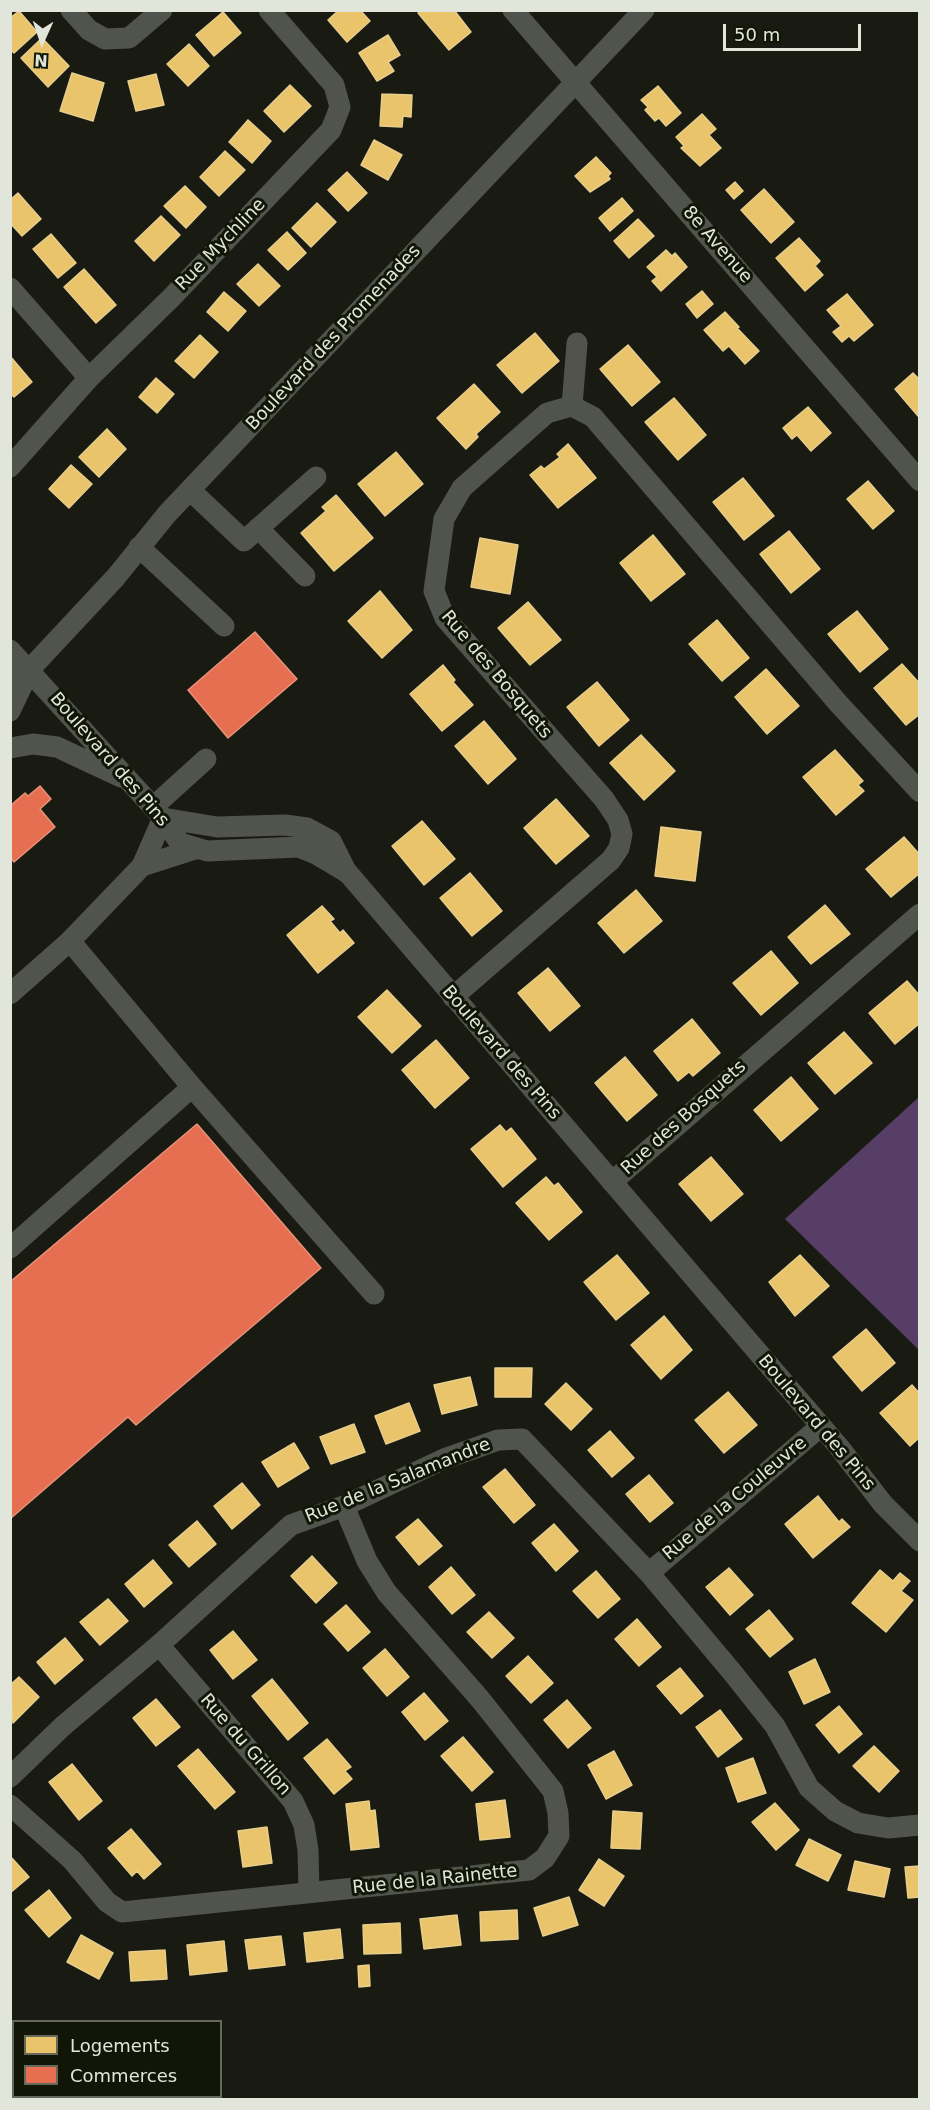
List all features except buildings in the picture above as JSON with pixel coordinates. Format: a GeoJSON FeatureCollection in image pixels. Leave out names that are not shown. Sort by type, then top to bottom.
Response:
{"type":"FeatureCollection","features":[{"type":"Feature","properties":{"kind":"street"},"geometry":{"type":"LineString","coordinates":[[70,10],[89,30],[105,39],[129,38],[162,10]]}},
{"type":"Feature","properties":{"kind":"street","name":"Rue Mychline"},"geometry":{"type":"LineString","coordinates":[[10,467],[88,378],[171,298],[331,130],[340,107],[334,85],[268,10]]}},
{"type":"Feature","properties":{"kind":"street","name":"8e Avenue"},"geometry":{"type":"LineString","coordinates":[[513,10],[920,481]]}},
{"type":"Feature","properties":{"kind":"street","name":"Boulevard des Promenades"},"geometry":{"type":"LineString","coordinates":[[10,711],[30,669],[115,578],[139,547],[190,490],[644,10]]}},
{"type":"Feature","properties":{"kind":"street"},"geometry":{"type":"LineString","coordinates":[[10,288],[88,378]]}},
{"type":"Feature","properties":{"kind":"street"},"geometry":{"type":"LineString","coordinates":[[577,343],[572,406],[593,417],[838,703],[920,792]]}},
{"type":"Feature","properties":{"kind":"street","name":"Rue des Bosquets"},"geometry":{"type":"LineString","coordinates":[[453,997],[611,860],[619,848],[622,834],[618,820],[603,800],[445,618],[434,591],[444,519],[462,488],[547,413],[572,406]]}},
{"type":"Feature","properties":{"kind":"street"},"geometry":{"type":"LineString","coordinates":[[190,490],[244,541],[316,477]]}},
{"type":"Feature","properties":{"kind":"street"},"geometry":{"type":"LineString","coordinates":[[258,528],[305,576]]}},
{"type":"Feature","properties":{"kind":"street"},"geometry":{"type":"LineString","coordinates":[[139,547],[224,626]]}},
{"type":"Feature","properties":{"kind":"street","name":"Boulevard des Pins"},"geometry":{"type":"LineString","coordinates":[[10,650],[30,669],[130,781],[176,838],[195,849],[218,851],[299,847],[308,849],[348,873],[821,1426],[884,1504],[920,1541]]}},
{"type":"Feature","properties":{"kind":"street","name":"Boulevard des Promenades"},"geometry":{"type":"LineString","coordinates":[[10,680],[30,669]]}},
{"type":"Feature","properties":{"kind":"street"},"geometry":{"type":"LineString","coordinates":[[10,747],[33,744],[57,747],[130,781]]}},
{"type":"Feature","properties":{"kind":"street"},"geometry":{"type":"LineString","coordinates":[[10,994],[70,942],[142,866],[158,813],[206,759]]}},
{"type":"Feature","properties":{"kind":"street"},"geometry":{"type":"LineString","coordinates":[[158,813],[217,827],[285,825],[307,828],[331,841],[348,873]]}},
{"type":"Feature","properties":{"kind":"street"},"geometry":{"type":"LineString","coordinates":[[142,866],[195,849]]}},
{"type":"Feature","properties":{"kind":"street","name":"Rue des Bosquets"},"geometry":{"type":"LineString","coordinates":[[612,1182],[920,914]]}},
{"type":"Feature","properties":{"kind":"street"},"geometry":{"type":"LineString","coordinates":[[70,942],[192,1088],[374,1294]]}},
{"type":"Feature","properties":{"kind":"street"},"geometry":{"type":"LineString","coordinates":[[10,1248],[192,1088]]}},
{"type":"Feature","properties":{"kind":"street","name":"Rue de la Couleuvre"},"geometry":{"type":"LineString","coordinates":[[649,1572],[821,1426]]}},
{"type":"Feature","properties":{"kind":"street","name":"Rue de la Salamandre"},"geometry":{"type":"LineString","coordinates":[[10,1777],[63,1726],[159,1645],[291,1525],[344,1506],[444,1459],[498,1440],[522,1439],[649,1572],[775,1726],[809,1788],[836,1811],[858,1823],[888,1828],[920,1826]]}},
{"type":"Feature","properties":{"kind":"street","name":"Rue de la Rainette"},"geometry":{"type":"LineString","coordinates":[[10,1806],[72,1860],[107,1902],[122,1912],[529,1870],[545,1858],[559,1836],[558,1813],[553,1791],[480,1699],[387,1593],[367,1561],[344,1506]]}},
{"type":"Feature","properties":{"kind":"street","name":"Rue du Grillon"},"geometry":{"type":"LineString","coordinates":[[159,1645],[293,1802],[304,1825],[309,1850],[309,1892]]}},
{"type":"Feature","properties":{"kind":"shaded area"},"geometry":{"type":"Polygon","coordinates":[[[919,1097],[919,1350],[785,1219],[919,1097]]]}}]}
